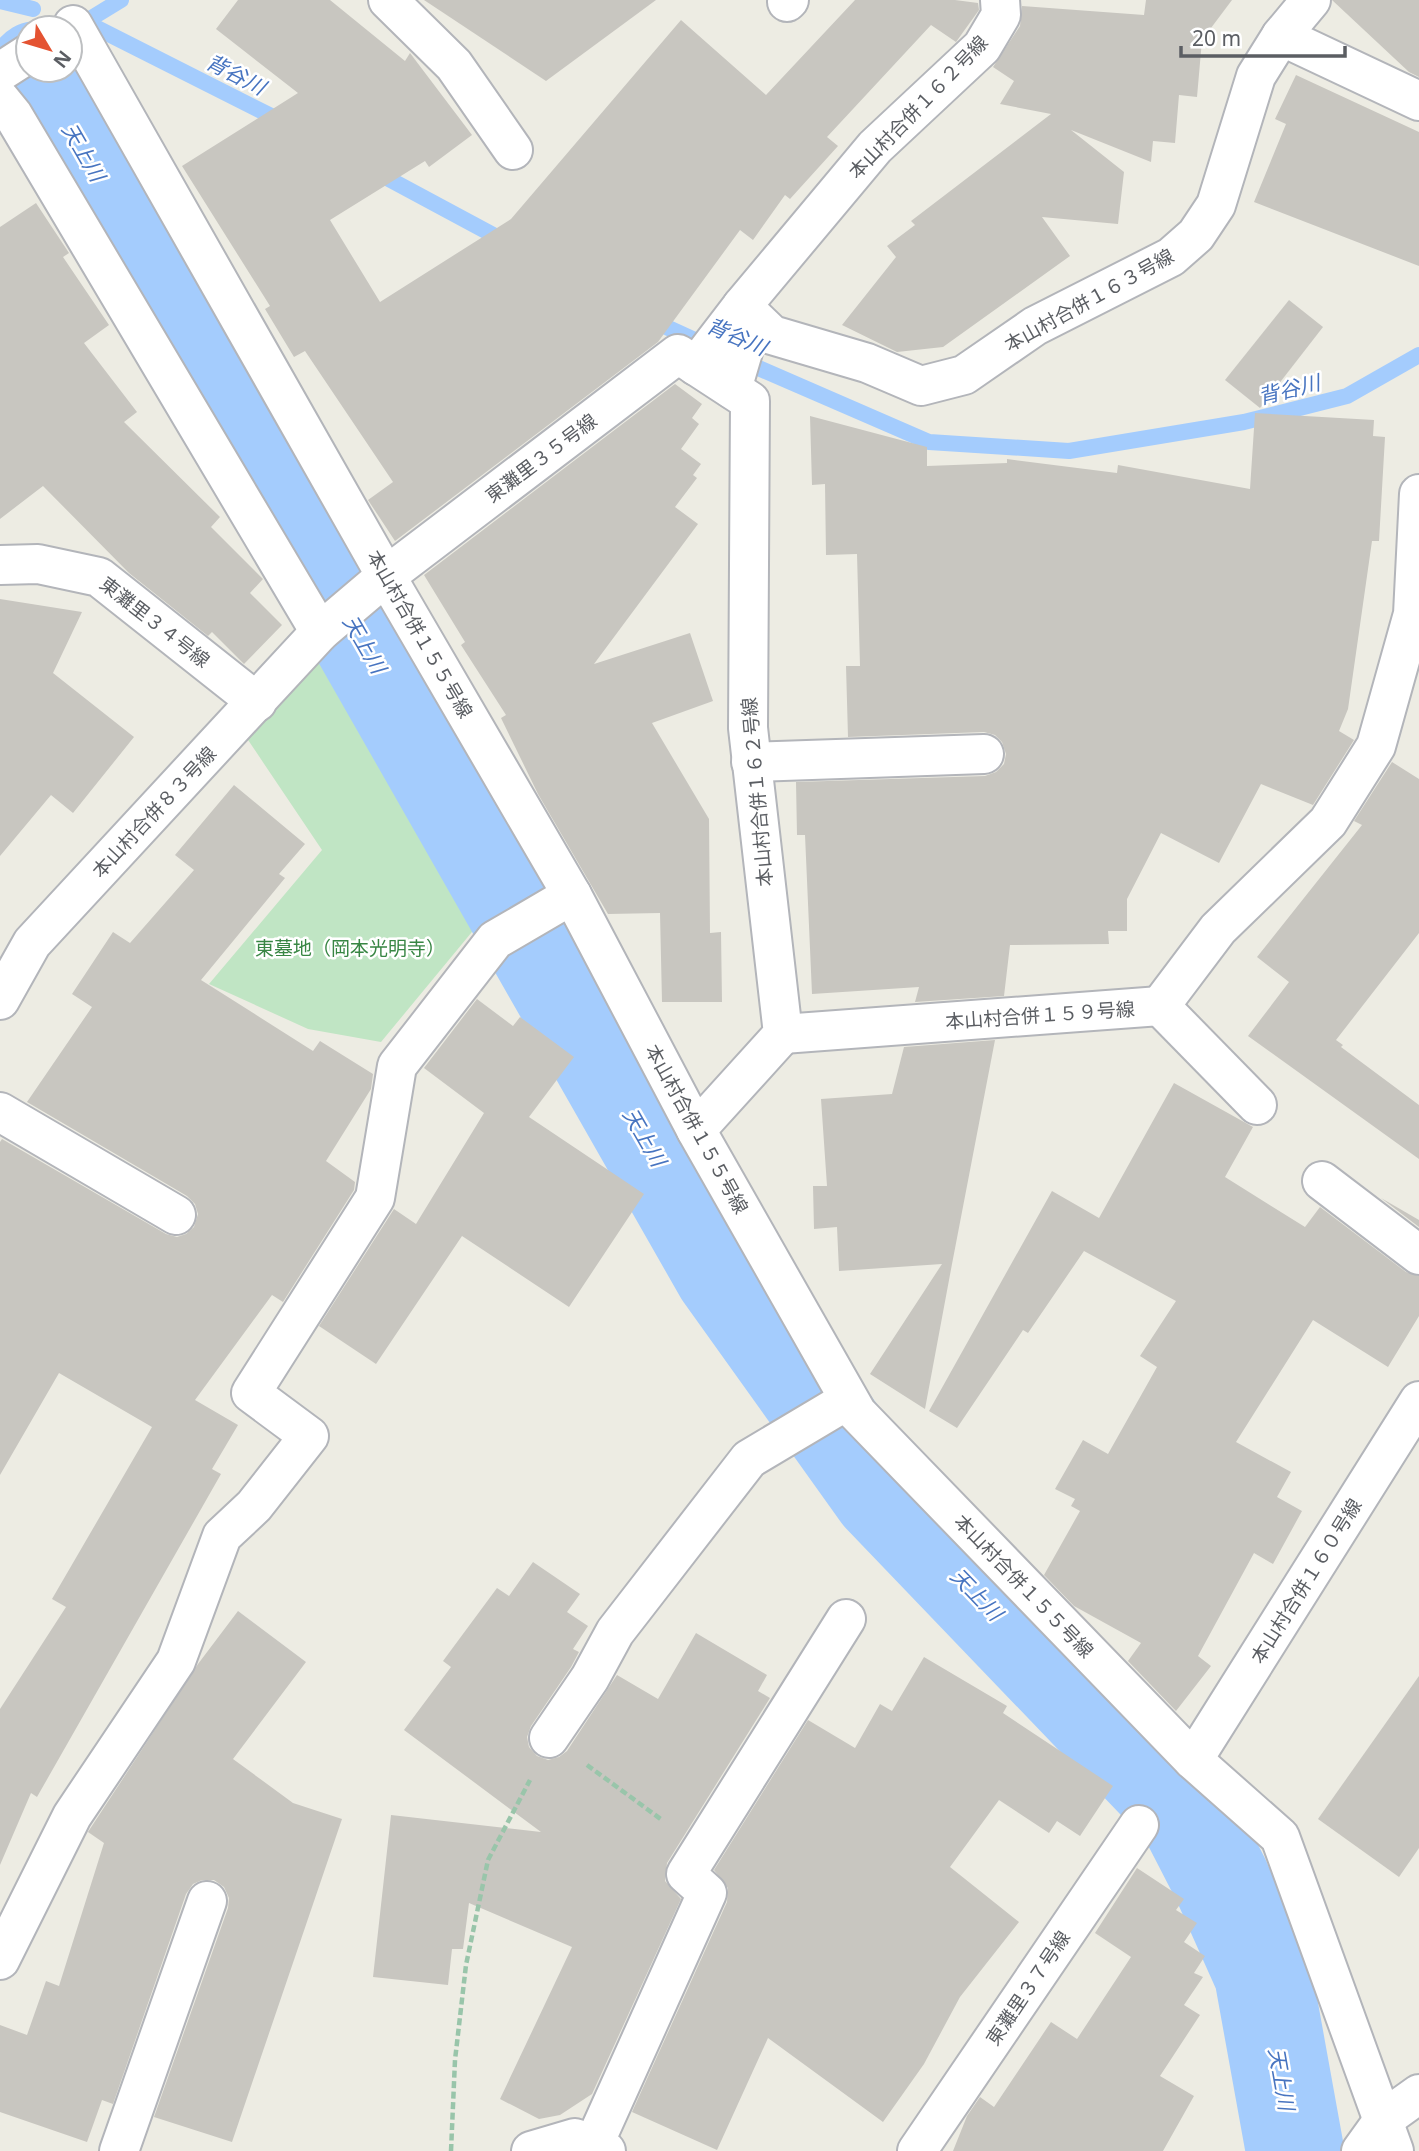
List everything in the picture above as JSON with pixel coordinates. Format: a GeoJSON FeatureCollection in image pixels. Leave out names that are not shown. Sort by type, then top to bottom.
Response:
{"type":"FeatureCollection","features":[{"type":"Feature","properties":{"kind":"street"},"geometry":{"type":"LineString","coordinates":[[388,0],[454,65],[513,150]]}},
{"type":"Feature","properties":{"kind":"street","name":"本山村合併１６２号線"},"geometry":{"type":"LineString","coordinates":[[783,1034],[748,728],[750,401],[696,366],[748,312],[875,147],[982,47],[1002,15],[1000,0]]}},
{"type":"Feature","properties":{"kind":"street","name":"本山村合併１６３号線"},"geometry":{"type":"LineString","coordinates":[[748,312],[772,335],[867,363],[921,386],[964,375],[1035,326],[1171,257],[1196,235],[1216,205],[1256,76],[1281,36],[1311,0]]}},
{"type":"Feature","properties":{"kind":"street"},"geometry":{"type":"LineString","coordinates":[[1281,36],[1419,101]]}},
{"type":"Feature","properties":{"kind":"street","name":"本山村合併１５５号線"},"geometry":{"type":"LineString","coordinates":[[84,38],[386,576],[572,895],[842,1402],[857,1413],[1193,1760],[1280,1837],[1389,2135]]}},
{"type":"Feature","properties":{"kind":"street"},"geometry":{"type":"LineString","coordinates":[[4,112],[314,622]]}},
{"type":"Feature","properties":{"kind":"street"},"geometry":{"type":"LineString","coordinates":[[732,389],[748,312]]}},
{"type":"Feature","properties":{"kind":"street","name":"東灘里３５号線"},"geometry":{"type":"LineString","coordinates":[[386,576],[678,354],[696,366]]}},
{"type":"Feature","properties":{"kind":"street"},"geometry":{"type":"LineString","coordinates":[[1160,1006],[1218,929],[1328,822],[1376,746],[1416,614],[1419,494]]}},
{"type":"Feature","properties":{"kind":"street","name":"東灘里３４号線"},"geometry":{"type":"LineString","coordinates":[[0,565],[38,564],[99,577],[257,702]]}},
{"type":"Feature","properties":{"kind":"street","name":"本山村合併８３号線"},"geometry":{"type":"LineString","coordinates":[[0,1000],[32,943],[257,702],[314,622],[386,576]]}},
{"type":"Feature","properties":{"kind":"street"},"geometry":{"type":"LineString","coordinates":[[751,762],[984,754]]}},
{"type":"Feature","properties":{"kind":"street"},"geometry":{"type":"LineString","coordinates":[[0,1960],[72,1816],[176,1661],[222,1536],[254,1506],[309,1436],[251,1393],[375,1198],[397,1066],[495,940],[572,895]]}},
{"type":"Feature","properties":{"kind":"street","name":"本山村合併１５９号線"},"geometry":{"type":"LineString","coordinates":[[783,1034],[1160,1006],[1257,1105]]}},
{"type":"Feature","properties":{"kind":"street"},"geometry":{"type":"LineString","coordinates":[[696,1130],[783,1034]]}},
{"type":"Feature","properties":{"kind":"street"},"geometry":{"type":"LineString","coordinates":[[0,1112],[176,1215]]}},
{"type":"Feature","properties":{"kind":"street"},"geometry":{"type":"LineString","coordinates":[[1322,1181],[1419,1255]]}},
{"type":"Feature","properties":{"kind":"street"},"geometry":{"type":"LineString","coordinates":[[550,1738],[590,1678],[615,1632],[749,1459],[842,1402]]}},
{"type":"Feature","properties":{"kind":"street","name":"本山村合併１６０号線"},"geometry":{"type":"LineString","coordinates":[[1193,1760],[1418,1407]]}},
{"type":"Feature","properties":{"kind":"street"},"geometry":{"type":"LineString","coordinates":[[531,2151],[575,2138],[600,2148],[707,1893],[686,1874],[846,1619]]}},
{"type":"Feature","properties":{"kind":"street","name":"東灘里３７号線"},"geometry":{"type":"LineString","coordinates":[[917,2151],[1139,1825]]}},
{"type":"Feature","properties":{"kind":"street"},"geometry":{"type":"LineString","coordinates":[[119,2151],[207,1901]]}},
{"type":"Feature","properties":{"kind":"street"},"geometry":{"type":"LineString","coordinates":[[1361,2151],[1389,2135],[1419,2094]]}},
{"type":"Feature","properties":{"kind":"path"},"geometry":{"type":"LineString","coordinates":[[451,2151],[455,2060],[466,1965],[488,1860],[550,1738],[702,1850]]}},
{"type":"Feature","properties":{"kind":"green space","name":"東墓地（岡本光明寺）"},"geometry":{"type":"Polygon","coordinates":[[[327,647],[481,921],[381,1042],[308,1029],[209,984],[322,850],[244,734],[327,647]]]}},
{"type":"Feature","properties":{"kind":"building"},"geometry":{"type":"Polygon","coordinates":[[[238,0],[330,0],[405,61],[410,53],[472,135],[429,167],[425,161],[330,220],[380,302],[511,219],[681,20],[766,95],[855,0],[955,0],[978,3],[979,10],[956,42],[931,25],[827,137],[838,146],[790,199],[785,195],[753,240],[740,230],[658,342],[395,541],[368,500],[393,482],[305,351],[294,357],[265,309],[270,306],[182,166],[298,93],[216,29],[238,0]]]}},
{"type":"Feature","properties":{"kind":"building"},"geometry":{"type":"Polygon","coordinates":[[[424,0],[656,0],[546,81],[424,0]]]}},
{"type":"Feature","properties":{"kind":"building"},"geometry":{"type":"Polygon","coordinates":[[[1146,0],[1232,0],[1202,40],[1197,97],[1179,95],[1175,143],[1153,141],[1151,162],[1071,130],[1124,172],[1118,224],[1042,217],[1070,256],[943,347],[897,352],[842,325],[896,257],[887,246],[915,225],[911,221],[1051,114],[1000,104],[1014,81],[993,67],[1020,26],[1022,6],[1144,15],[1146,0]]]}},
{"type":"Feature","properties":{"kind":"building"},"geometry":{"type":"Polygon","coordinates":[[[1332,0],[1419,0],[1419,77],[1409,72],[1332,0]]]}},
{"type":"Feature","properties":{"kind":"building"},"geometry":{"type":"Polygon","coordinates":[[[1296,75],[1419,132],[1419,266],[1254,202],[1286,124],[1275,119],[1296,75]]]}},
{"type":"Feature","properties":{"kind":"building"},"geometry":{"type":"Polygon","coordinates":[[[36,203],[69,253],[63,257],[109,325],[84,343],[137,412],[124,422],[220,517],[211,527],[263,579],[250,593],[282,625],[244,664],[212,632],[208,636],[129,573],[43,486],[0,519],[0,227],[36,203]]]}},
{"type":"Feature","properties":{"kind":"building"},"geometry":{"type":"Polygon","coordinates":[[[1289,300],[1323,327],[1260,408],[1225,380],[1289,300]]]}},
{"type":"Feature","properties":{"kind":"building"},"geometry":{"type":"Polygon","coordinates":[[[675,384],[702,404],[692,418],[699,424],[681,449],[701,464],[693,475],[697,478],[675,507],[698,524],[594,664],[690,633],[713,701],[652,723],[709,819],[710,933],[721,932],[722,1002],[662,1002],[660,913],[608,914],[538,794],[501,718],[506,715],[461,645],[465,642],[424,575],[675,384]]]}},
{"type":"Feature","properties":{"kind":"building"},"geometry":{"type":"Polygon","coordinates":[[[1255,413],[1374,420],[1373,436],[1385,437],[1379,541],[1372,541],[1348,709],[1339,731],[1354,740],[1313,805],[1261,784],[1219,863],[1161,833],[1127,899],[1127,931],[1108,931],[1109,944],[1010,945],[1004,996],[915,1002],[919,987],[812,994],[805,835],[797,835],[796,782],[985,776],[996,772],[1004,764],[1006,754],[1002,742],[995,735],[984,732],[848,737],[846,666],[860,666],[857,554],[826,555],[825,484],[812,485],[810,416],[927,447],[927,466],[1007,463],[1007,459],[1117,473],[1118,465],[1250,489],[1255,413]]]}},
{"type":"Feature","properties":{"kind":"building"},"geometry":{"type":"Polygon","coordinates":[[[0,599],[82,612],[53,673],[134,737],[73,813],[51,795],[0,856],[0,599]]]}},
{"type":"Feature","properties":{"kind":"building"},"geometry":{"type":"Polygon","coordinates":[[[1392,762],[1419,779],[1419,933],[1336,1040],[1343,1045],[1341,1047],[1419,1105],[1419,1159],[1248,1036],[1289,982],[1257,957],[1362,825],[1354,821],[1392,762]]]}},
{"type":"Feature","properties":{"kind":"building"},"geometry":{"type":"Polygon","coordinates":[[[234,785],[305,844],[279,874],[285,878],[201,980],[313,1051],[320,1041],[373,1074],[371,1089],[326,1161],[355,1182],[354,1190],[283,1302],[272,1295],[195,1400],[238,1425],[212,1469],[221,1474],[37,1797],[31,1793],[0,1865],[0,1709],[66,1607],[52,1599],[152,1427],[59,1373],[0,1475],[0,1142],[2,1139],[166,1234],[177,1237],[194,1227],[198,1214],[195,1204],[187,1196],[27,1102],[92,1007],[72,994],[113,932],[130,943],[194,870],[175,855],[234,785]]]}},
{"type":"Feature","properties":{"kind":"building"},"geometry":{"type":"Polygon","coordinates":[[[477,999],[513,1026],[520,1017],[574,1057],[529,1117],[644,1194],[569,1307],[462,1236],[376,1364],[319,1326],[394,1209],[416,1224],[484,1113],[424,1068],[477,999]]]}},
{"type":"Feature","properties":{"kind":"building"},"geometry":{"type":"Polygon","coordinates":[[[995,1040],[925,1409],[870,1374],[942,1264],[839,1271],[837,1227],[814,1229],[813,1186],[827,1186],[821,1099],[892,1094],[904,1047],[995,1040]]]}},
{"type":"Feature","properties":{"kind":"building"},"geometry":{"type":"Polygon","coordinates":[[[1174,1083],[1253,1127],[1225,1177],[1305,1227],[1320,1207],[1406,1272],[1419,1276],[1419,1316],[1388,1367],[1313,1320],[1236,1442],[1291,1472],[1277,1497],[1302,1511],[1273,1564],[1254,1553],[1198,1656],[1211,1666],[1176,1711],[1128,1661],[1141,1643],[1074,1606],[1044,1575],[1080,1511],[1071,1506],[1075,1499],[1055,1489],[1083,1440],[1108,1454],[1157,1367],[1140,1356],[1176,1301],[1084,1251],[1028,1333],[1023,1330],[957,1428],[929,1411],[1052,1191],[1099,1218],[1174,1083]]]}},
{"type":"Feature","properties":{"kind":"building"},"geometry":{"type":"Polygon","coordinates":[[[1381,1198],[1419,1220],[1419,1227],[1381,1198]]]}},
{"type":"Feature","properties":{"kind":"building"},"geometry":{"type":"Polygon","coordinates":[[[533,1562],[580,1594],[567,1612],[588,1626],[573,1649],[579,1652],[571,1667],[531,1726],[527,1737],[529,1747],[537,1756],[548,1760],[567,1751],[617,1675],[658,1699],[696,1633],[767,1675],[758,1691],[770,1698],[667,1863],[665,1881],[681,1899],[592,2094],[560,2115],[539,2119],[500,2099],[572,1947],[469,1903],[463,1949],[452,1949],[448,1985],[373,1977],[391,1815],[541,1832],[404,1730],[451,1667],[443,1661],[497,1588],[509,1596],[533,1562]]]}},
{"type":"Feature","properties":{"kind":"building"},"geometry":{"type":"Polygon","coordinates":[[[238,1611],[306,1662],[233,1759],[293,1803],[342,1819],[232,2142],[154,2117],[228,1908],[229,1898],[224,1887],[214,1880],[202,1880],[193,1884],[186,1894],[113,2104],[102,2100],[87,2142],[0,2112],[0,2025],[27,2035],[46,1981],[59,1986],[104,1843],[88,1832],[198,1664],[238,1611]]]}},
{"type":"Feature","properties":{"kind":"building"},"geometry":{"type":"Polygon","coordinates":[[[924,1657],[1007,1706],[1003,1713],[1113,1786],[1080,1836],[1057,1821],[1049,1833],[999,1800],[950,1867],[1019,1922],[960,1997],[924,2064],[883,2122],[768,2038],[717,2150],[632,2112],[727,1902],[728,1888],[714,1870],[808,1720],[855,1748],[880,1704],[892,1711],[924,1657]]]}},
{"type":"Feature","properties":{"kind":"building"},"geometry":{"type":"Polygon","coordinates":[[[1419,1676],[1419,1848],[1399,1877],[1318,1819],[1419,1676]]]}},
{"type":"Feature","properties":{"kind":"building"},"geometry":{"type":"Polygon","coordinates":[[[1137,1868],[1184,1899],[1176,1910],[1197,1923],[1184,1942],[1205,1956],[1194,1973],[1203,1977],[1184,2005],[1200,2015],[1160,2076],[1194,2096],[1163,2151],[953,2151],[967,2116],[980,2097],[994,2107],[1051,2022],[1077,2039],[1131,1957],[1095,1933],[1137,1868]]]}},
{"type":"Feature","properties":{"kind":"waterway"},"geometry":{"type":"LineString","coordinates":[[85,22],[121,0]]}},
{"type":"Feature","properties":{"kind":"waterway","name":"背谷川"},"geometry":{"type":"LineString","coordinates":[[0,1],[33,9]]}},
{"type":"Feature","properties":{"kind":"waterway","name":"背谷川"},"geometry":{"type":"LineString","coordinates":[[85,22],[283,122]]}},
{"type":"Feature","properties":{"kind":"waterway","name":"天上川"},"geometry":{"type":"LineString","coordinates":[[45,84],[723,1273],[881,1494],[1186,1812],[1221,1880],[1263,1974],[1295,2151]]}},
{"type":"Feature","properties":{"kind":"waterway","name":"背谷川"},"geometry":{"type":"LineString","coordinates":[[374,171],[508,243]]}},
{"type":"Feature","properties":{"kind":"waterway","name":"背谷川"},"geometry":{"type":"LineString","coordinates":[[651,320],[710,347]]}},
{"type":"Feature","properties":{"kind":"waterway","name":"背谷川"},"geometry":{"type":"LineString","coordinates":[[740,360],[929,442],[1069,451],[1244,422],[1347,396],[1419,355]]}}]}
